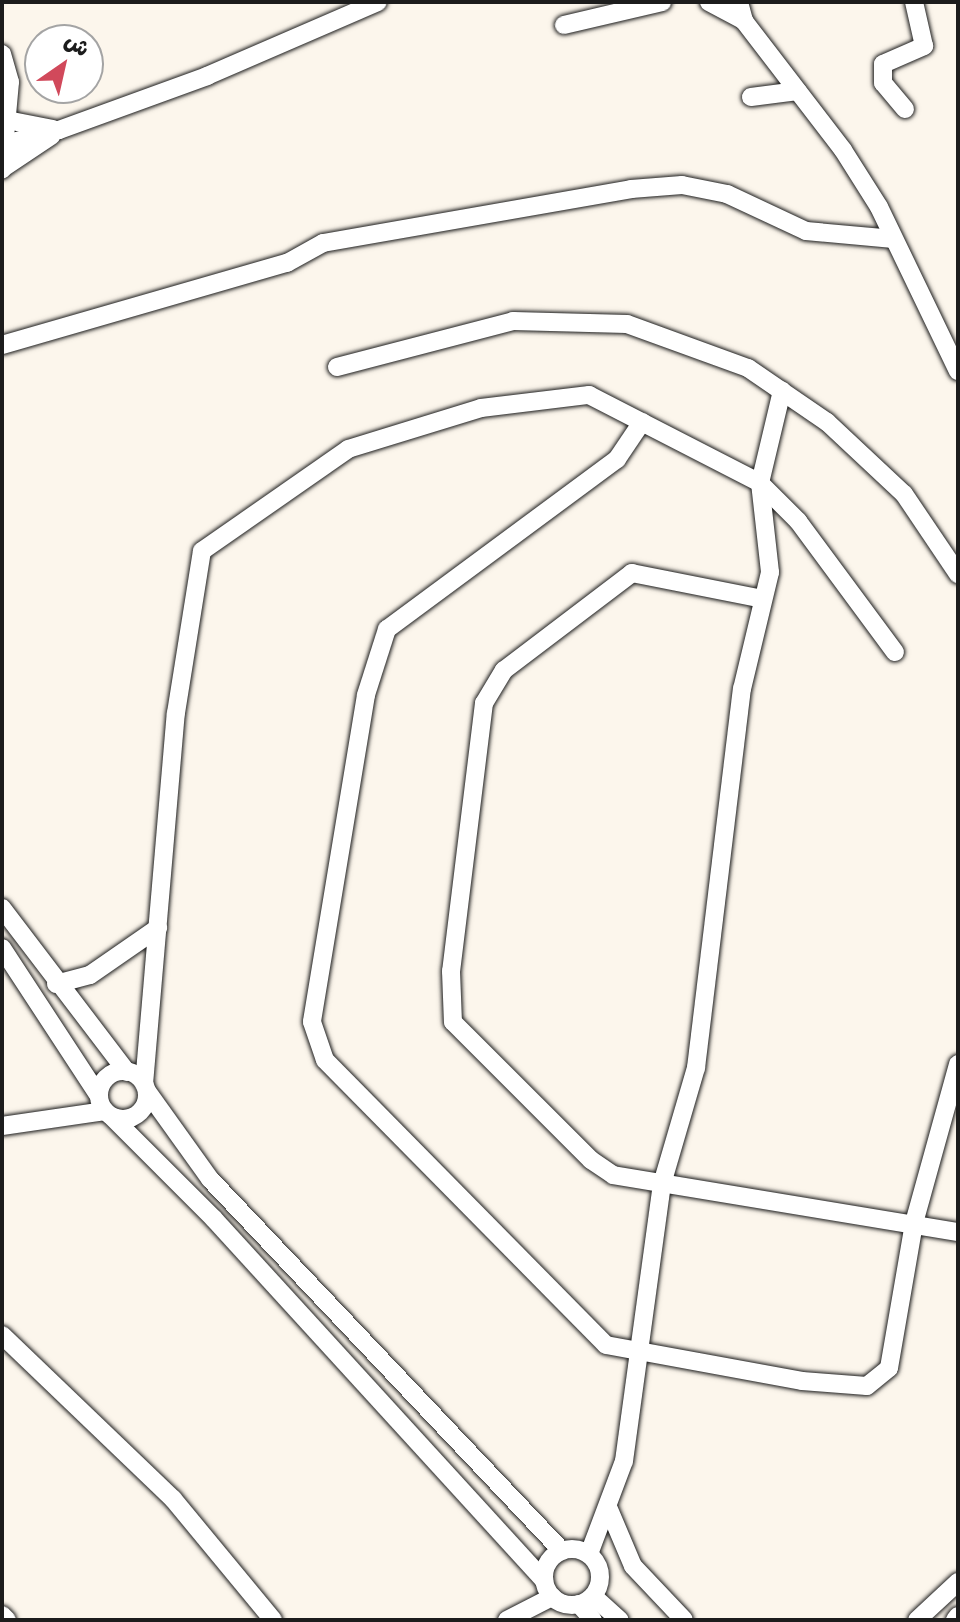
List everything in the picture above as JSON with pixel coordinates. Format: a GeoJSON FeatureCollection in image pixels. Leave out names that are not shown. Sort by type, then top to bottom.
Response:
{"type":"FeatureCollection","features":[{"type":"Feature","properties":{"kind":"street"},"geometry":{"type":"LineString","coordinates":[[5,144],[59,130],[207,76],[378,2]]}},
{"type":"Feature","properties":{"kind":"street"},"geometry":{"type":"LineString","coordinates":[[564,25],[662,2]]}},
{"type":"Feature","properties":{"kind":"street"},"geometry":{"type":"LineString","coordinates":[[709,2],[717,2],[744,21],[843,150],[894,239],[958,371]]}},
{"type":"Feature","properties":{"kind":"street"},"geometry":{"type":"LineString","coordinates":[[739,2],[744,21]]}},
{"type":"Feature","properties":{"kind":"street"},"geometry":{"type":"LineString","coordinates":[[905,109],[883,83],[883,64],[924,46],[914,2]]}},
{"type":"Feature","properties":{"kind":"street"},"geometry":{"type":"LineString","coordinates":[[2,54],[10,82],[2,169]]}},
{"type":"Feature","properties":{"kind":"street"},"geometry":{"type":"LineString","coordinates":[[751,97],[798,91]]}},
{"type":"Feature","properties":{"kind":"street"},"geometry":{"type":"LineString","coordinates":[[7,120],[59,130]]}},
{"type":"Feature","properties":{"kind":"street"},"geometry":{"type":"LineString","coordinates":[[2,169],[59,130]]}},
{"type":"Feature","properties":{"kind":"street"},"geometry":{"type":"LineString","coordinates":[[2,345],[287,263],[323,243],[631,189],[682,185],[727,194],[806,231],[894,239]]}},
{"type":"Feature","properties":{"kind":"street"},"geometry":{"type":"LineString","coordinates":[[337,367],[513,321],[627,324],[748,368],[827,422],[904,494],[958,574]]}},
{"type":"Feature","properties":{"kind":"street"},"geometry":{"type":"LineString","coordinates":[[586,1600],[600,1579],[589,1554],[624,1461],[635,1351],[662,1184],[696,1068],[742,689],[770,572],[760,483],[782,391]]}},
{"type":"Feature","properties":{"kind":"street"},"geometry":{"type":"LineString","coordinates":[[2,1126],[105,1108],[133,1117],[145,1106],[183,658],[202,551],[348,449],[481,408],[589,395],[760,483],[798,521],[895,652]]}},
{"type":"Feature","properties":{"kind":"street"},"geometry":{"type":"LineString","coordinates":[[642,422],[617,459],[387,629],[366,695],[312,1022],[325,1060],[606,1345],[802,1381],[867,1386],[889,1368],[914,1223],[958,1064]]}},
{"type":"Feature","properties":{"kind":"street"},"geometry":{"type":"LineString","coordinates":[[763,599],[632,573],[504,670],[484,703],[451,971],[453,1022],[591,1160],[613,1175],[958,1232]]}},
{"type":"Feature","properties":{"kind":"street"},"geometry":{"type":"LineString","coordinates":[[2,908],[56,984],[127,1072],[145,1088],[210,1179],[562,1551],[589,1554]]}},
{"type":"Feature","properties":{"kind":"street"},"geometry":{"type":"LineString","coordinates":[[56,984],[90,975],[158,928]]}},
{"type":"Feature","properties":{"kind":"street"},"geometry":{"type":"LineString","coordinates":[[2,948],[105,1108],[214,1219],[548,1589],[586,1600],[620,1620]]}},
{"type":"Feature","properties":{"kind":"street"},"geometry":{"type":"LineString","coordinates":[[105,1108],[109,1076],[127,1072]]}},
{"type":"Feature","properties":{"kind":"street"},"geometry":{"type":"LineString","coordinates":[[2,1335],[173,1499],[273,1620]]}},
{"type":"Feature","properties":{"kind":"street"},"geometry":{"type":"LineString","coordinates":[[465,1450],[473,1503]]}},
{"type":"Feature","properties":{"kind":"street"},"geometry":{"type":"LineString","coordinates":[[608,1507],[633,1566],[684,1620]]}},
{"type":"Feature","properties":{"kind":"street"},"geometry":{"type":"LineString","coordinates":[[548,1589],[548,1563],[562,1551]]}},
{"type":"Feature","properties":{"kind":"street"},"geometry":{"type":"LineString","coordinates":[[917,1620],[958,1582]]}},
{"type":"Feature","properties":{"kind":"street"},"geometry":{"type":"LineString","coordinates":[[507,1620],[548,1589]]}},
{"type":"Feature","properties":{"kind":"street"},"geometry":{"type":"LineString","coordinates":[[586,1600],[593,1620]]}},
{"type":"Feature","properties":{"kind":"street"},"geometry":{"type":"LineString","coordinates":[[2,1615],[7,1620]]}}]}
